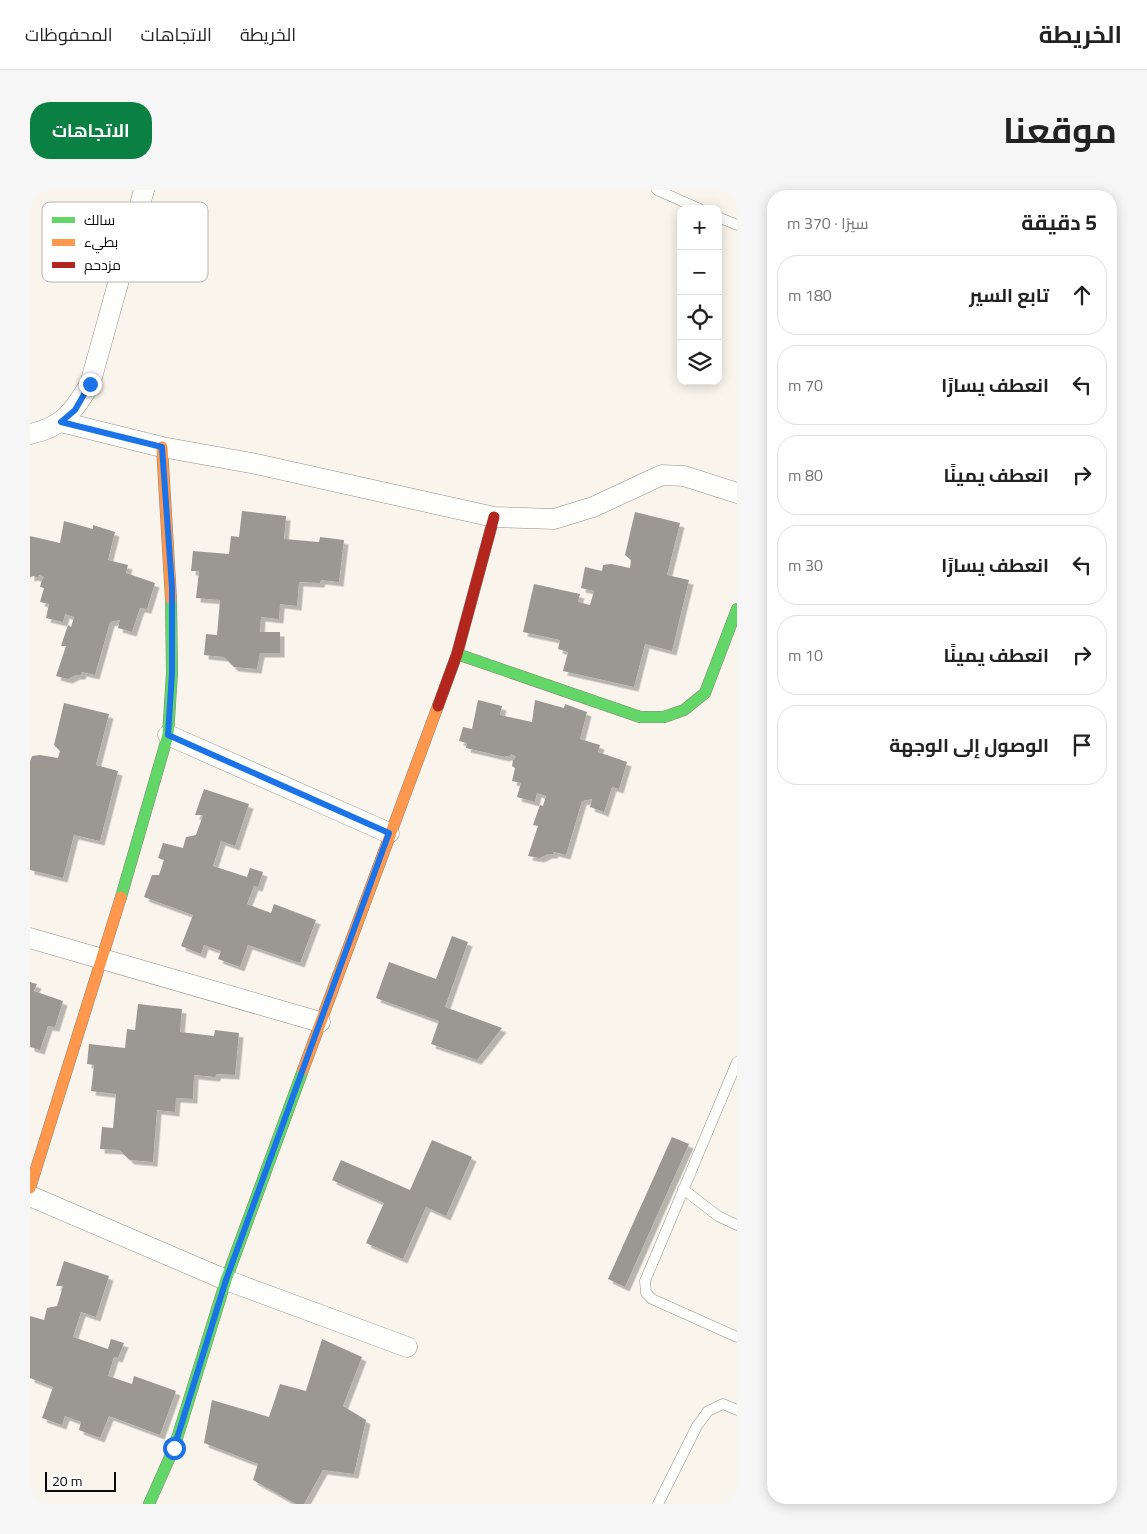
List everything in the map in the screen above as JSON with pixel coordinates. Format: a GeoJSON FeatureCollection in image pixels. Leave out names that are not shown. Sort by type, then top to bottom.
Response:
{"type":"FeatureCollection","features":[{"type":"Feature","properties":{"kind":"street"},"geometry":{"type":"LineString","coordinates":[[30,434],[61,422],[75,410],[90,384],[118,282]]}},
{"type":"Feature","properties":{"kind":"street"},"geometry":{"type":"LineString","coordinates":[[61,422],[162,447],[256,464],[494,517],[554,519],[593,507],[662,475],[684,476],[737,493]]}},
{"type":"Feature","properties":{"kind":"street"},"geometry":{"type":"LineString","coordinates":[[30,1188],[104,958],[168,735],[172,673],[172,588],[162,447]]}},
{"type":"Feature","properties":{"kind":"street"},"geometry":{"type":"LineString","coordinates":[[149,1504],[174,1448],[226,1280],[389,833],[457,654],[494,517]]}},
{"type":"Feature","properties":{"kind":"street"},"geometry":{"type":"LineString","coordinates":[[457,654],[640,718],[664,718],[684,710],[705,693],[737,609]]}},
{"type":"Feature","properties":{"kind":"street"},"geometry":{"type":"LineString","coordinates":[[168,735],[389,833]]}},
{"type":"Feature","properties":{"kind":"street"},"geometry":{"type":"LineString","coordinates":[[30,938],[320,1022]]}},
{"type":"Feature","properties":{"kind":"street"},"geometry":{"type":"LineString","coordinates":[[30,1196],[226,1280],[406,1347]]}},
{"type":"Feature","properties":{"kind":"lane"},"geometry":{"type":"LineString","coordinates":[[657,190],[691,205]]}},
{"type":"Feature","properties":{"kind":"lane"},"geometry":{"type":"LineString","coordinates":[[722,219],[737,225]]}},
{"type":"Feature","properties":{"kind":"lane"},"geometry":{"type":"LineString","coordinates":[[737,1062],[645,1281],[646,1293],[652,1299],[737,1337]]}},
{"type":"Feature","properties":{"kind":"lane"},"geometry":{"type":"LineString","coordinates":[[683,1189],[718,1216],[737,1225]]}},
{"type":"Feature","properties":{"kind":"lane"},"geometry":{"type":"LineString","coordinates":[[658,1504],[697,1426],[708,1411],[723,1404],[737,1410]]}},
{"type":"Feature","properties":{"kind":"building"},"geometry":{"type":"Polygon","coordinates":[[[242,511],[286,516],[284,539],[319,542],[320,537],[344,540],[339,582],[321,580],[320,583],[299,582],[297,606],[280,604],[279,619],[261,617],[260,632],[280,632],[280,653],[260,653],[257,669],[234,667],[224,657],[204,655],[206,634],[217,635],[220,600],[196,598],[199,571],[191,571],[193,551],[229,554],[231,536],[239,537],[242,511]]]}},
{"type":"Feature","properties":{"kind":"building"},"geometry":{"type":"Polygon","coordinates":[[[635,512],[680,523],[667,575],[689,580],[672,651],[645,644],[634,687],[563,671],[568,652],[558,649],[560,640],[523,632],[534,584],[580,594],[578,602],[590,605],[594,591],[581,588],[585,567],[602,571],[603,565],[611,564],[630,568],[631,560],[625,555],[635,512]]]}},
{"type":"Feature","properties":{"kind":"building"},"geometry":{"type":"Polygon","coordinates":[[[64,521],[93,529],[93,525],[115,532],[108,560],[128,565],[126,573],[155,583],[147,609],[140,608],[132,632],[118,628],[120,620],[110,622],[95,675],[82,672],[81,675],[68,679],[56,676],[66,646],[61,646],[68,625],[71,627],[74,617],[65,614],[63,622],[46,618],[49,604],[40,602],[44,588],[40,587],[44,577],[39,575],[38,578],[30,577],[30,536],[60,543],[64,521]]]}},
{"type":"Feature","properties":{"kind":"building"},"geometry":{"type":"Polygon","coordinates":[[[478,700],[502,706],[500,715],[532,722],[535,700],[564,708],[565,704],[587,712],[580,739],[600,745],[598,752],[627,762],[619,789],[612,787],[604,812],[590,807],[592,799],[582,801],[566,855],[554,852],[540,858],[528,856],[538,826],[533,825],[540,805],[543,806],[546,796],[537,793],[535,802],[517,797],[521,783],[512,781],[515,768],[512,766],[513,760],[516,757],[511,754],[510,757],[505,757],[466,748],[467,743],[459,741],[463,727],[472,729],[478,700]]]}},
{"type":"Feature","properties":{"kind":"building"},"geometry":{"type":"Polygon","coordinates":[[[64,703],[109,714],[96,765],[118,771],[100,841],[74,835],[63,878],[30,870],[30,761],[32,756],[40,755],[58,758],[60,751],[54,745],[64,703]]]}},
{"type":"Feature","properties":{"kind":"building"},"geometry":{"type":"Polygon","coordinates":[[[204,789],[249,804],[235,846],[221,841],[213,866],[247,877],[250,868],[263,872],[258,887],[254,886],[247,904],[271,913],[274,904],[316,920],[300,963],[248,945],[240,967],[218,959],[221,951],[204,945],[201,954],[181,946],[193,915],[144,897],[152,875],[159,875],[164,860],[158,858],[163,843],[183,848],[186,837],[196,835],[203,815],[195,815],[204,789]]]}},
{"type":"Feature","properties":{"kind":"building"},"geometry":{"type":"Polygon","coordinates":[[[452,936],[468,942],[445,1007],[502,1028],[477,1060],[431,1044],[439,1021],[376,998],[389,962],[436,979],[452,936]]]}},
{"type":"Feature","properties":{"kind":"building"},"geometry":{"type":"Polygon","coordinates":[[[30,982],[37,984],[34,991],[63,1001],[55,1027],[48,1026],[40,1050],[30,1047],[30,982]]]}},
{"type":"Feature","properties":{"kind":"building"},"geometry":{"type":"Polygon","coordinates":[[[138,1004],[182,1009],[180,1032],[214,1036],[215,1030],[239,1033],[235,1075],[217,1074],[215,1077],[194,1075],[193,1099],[176,1098],[175,1112],[157,1110],[153,1162],[130,1160],[119,1150],[100,1149],[102,1127],[113,1128],[116,1094],[91,1091],[94,1065],[87,1064],[89,1044],[125,1048],[127,1029],[135,1030],[138,1004]]]}},
{"type":"Feature","properties":{"kind":"building"},"geometry":{"type":"Polygon","coordinates":[[[672,1137],[689,1144],[625,1287],[608,1279],[672,1137]]]}},
{"type":"Feature","properties":{"kind":"building"},"geometry":{"type":"Polygon","coordinates":[[[432,1140],[472,1157],[446,1216],[426,1207],[403,1259],[366,1243],[384,1203],[332,1180],[341,1160],[410,1190],[432,1140]]]}},
{"type":"Feature","properties":{"kind":"building"},"geometry":{"type":"Polygon","coordinates":[[[64,1261],[109,1276],[96,1317],[81,1312],[73,1337],[108,1349],[111,1339],[124,1343],[118,1358],[114,1357],[108,1376],[132,1384],[134,1376],[176,1391],[160,1435],[109,1416],[100,1438],[79,1430],[81,1422],[65,1416],[62,1425],[42,1418],[53,1387],[30,1378],[30,1316],[44,1320],[47,1308],[57,1306],[63,1286],[56,1286],[64,1261]]]}},
{"type":"Feature","properties":{"kind":"building"},"geometry":{"type":"Polygon","coordinates":[[[322,1339],[362,1357],[343,1406],[366,1420],[354,1474],[323,1470],[304,1504],[296,1504],[253,1480],[258,1464],[204,1443],[212,1400],[269,1417],[280,1384],[306,1391],[322,1339]]]}},
{"type":"Feature","properties":{"kind":"traffic: fast"},"geometry":{"type":"LineString","coordinates":[[121,897],[168,735],[172,673],[171,599]]}},
{"type":"Feature","properties":{"kind":"traffic: fast"},"geometry":{"type":"LineString","coordinates":[[457,654],[640,717],[664,717],[684,710],[705,693],[737,609]]}},
{"type":"Feature","properties":{"kind":"traffic: fast"},"geometry":{"type":"LineString","coordinates":[[149,1504],[174,1448],[226,1280],[303,1070]]}},
{"type":"Feature","properties":{"kind":"traffic: slow"},"geometry":{"type":"LineString","coordinates":[[162,447],[171,599]]}},
{"type":"Feature","properties":{"kind":"traffic: slow"},"geometry":{"type":"LineString","coordinates":[[303,1070],[438,706]]}},
{"type":"Feature","properties":{"kind":"traffic: slow"},"geometry":{"type":"LineString","coordinates":[[30,1188],[121,897]]}},
{"type":"Feature","properties":{"kind":"traffic: jam"},"geometry":{"type":"LineString","coordinates":[[438,706],[457,654],[494,517]]}},
{"type":"Feature","properties":{"kind":"route"},"geometry":{"type":"LineString","coordinates":[[90,384],[75,410],[61,422],[162,447],[172,588],[172,673],[168,735],[389,833],[226,1280],[174,1448]]}}]}
